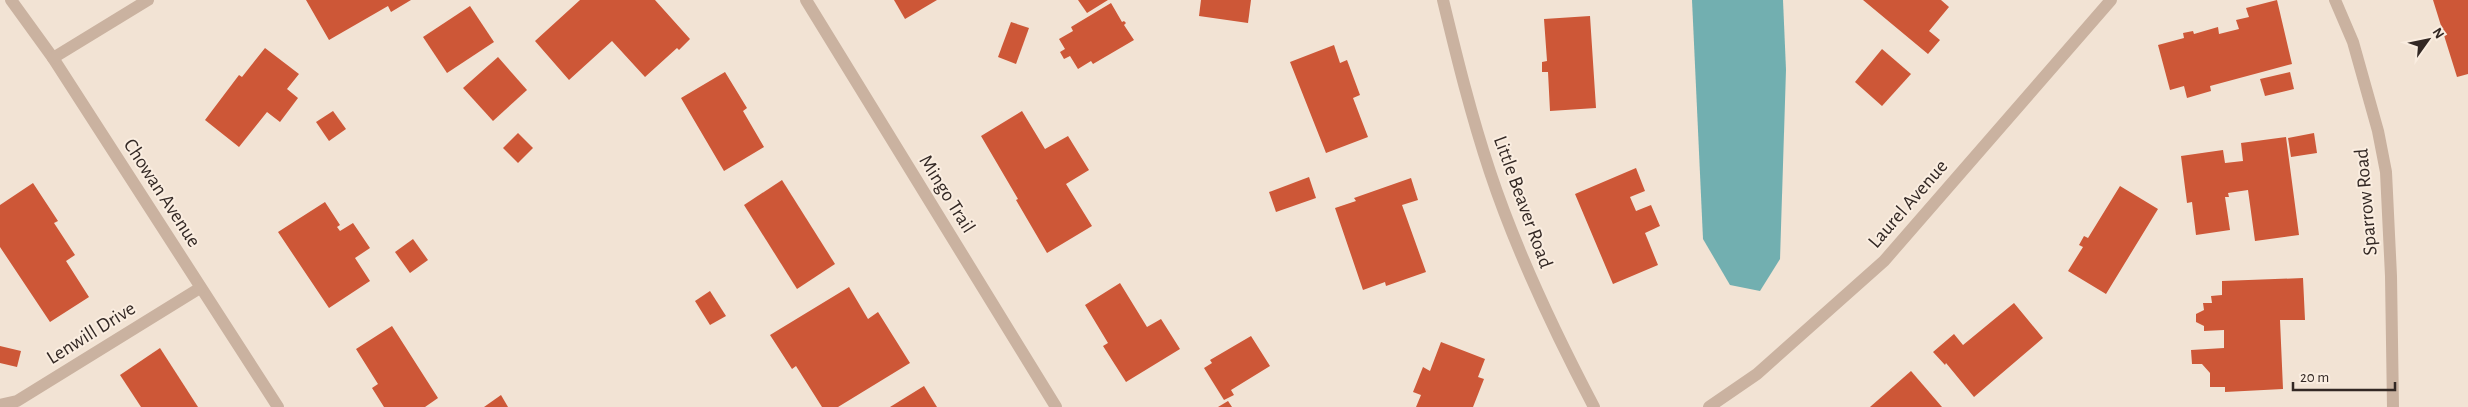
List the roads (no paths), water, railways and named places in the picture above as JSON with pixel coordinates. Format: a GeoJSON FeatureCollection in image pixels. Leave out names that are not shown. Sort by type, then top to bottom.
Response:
{"type":"FeatureCollection","features":[{"type":"Feature","properties":{"kind":"street","name":"Chowan Avenue"},"geometry":{"type":"LineString","coordinates":[[11,0],[53,58],[278,407]]}},
{"type":"Feature","properties":{"kind":"street"},"geometry":{"type":"LineString","coordinates":[[53,58],[148,0]]}},
{"type":"Feature","properties":{"kind":"street","name":"Mingo Trail"},"geometry":{"type":"LineString","coordinates":[[806,0],[1056,407]]}},
{"type":"Feature","properties":{"kind":"street","name":"Little Beaver Road"},"geometry":{"type":"LineString","coordinates":[[1443,0],[1467,96],[1500,201],[1521,256],[1565,352],[1594,407]]}},
{"type":"Feature","properties":{"kind":"street","name":"Laurel Avenue"},"geometry":{"type":"LineString","coordinates":[[1709,407],[1757,374],[1884,261],[2111,0]]}},
{"type":"Feature","properties":{"kind":"street","name":"Sparrow Road"},"geometry":{"type":"LineString","coordinates":[[2335,0],[2353,42],[2378,131],[2386,172],[2391,276],[2393,407]]}},
{"type":"Feature","properties":{"kind":"street","name":"Lenwill Drive"},"geometry":{"type":"LineString","coordinates":[[0,405],[17,401],[200,288]]}},
{"type":"Feature","properties":{"kind":"water"},"geometry":{"type":"Polygon","coordinates":[[[1692,0],[1783,0],[1786,70],[1780,259],[1760,291],[1730,285],[1703,239],[1692,0]]]}}]}
